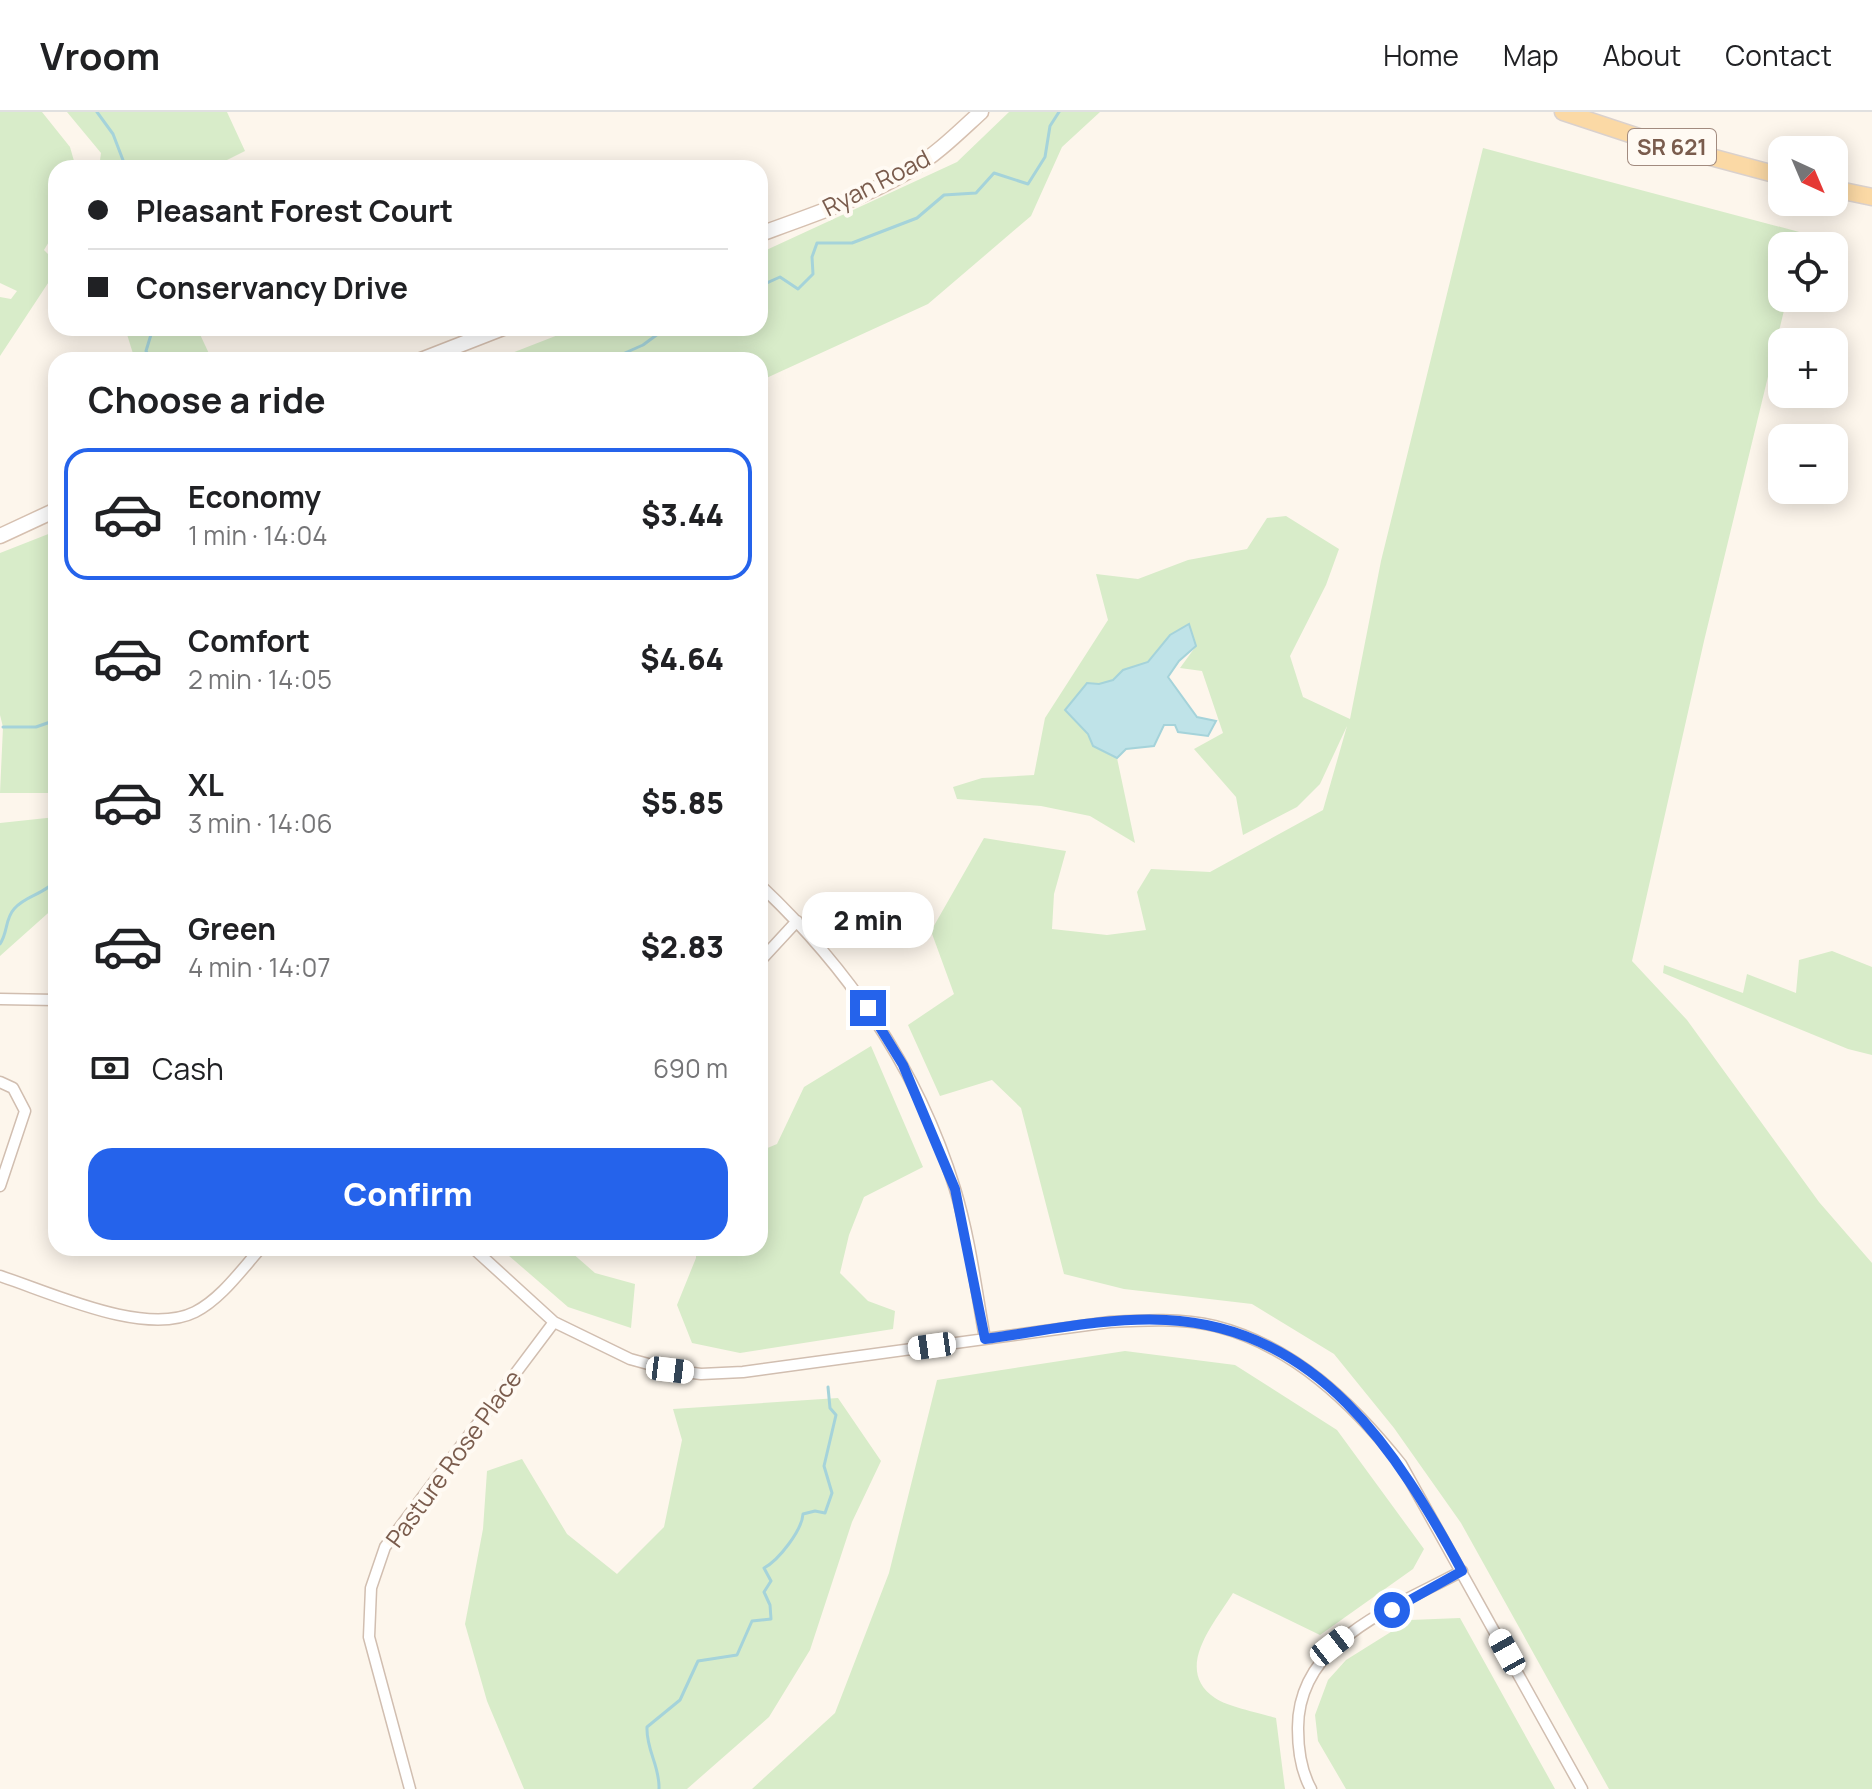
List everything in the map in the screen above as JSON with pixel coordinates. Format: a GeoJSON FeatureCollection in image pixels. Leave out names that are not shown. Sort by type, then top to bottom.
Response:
{"type":"FeatureCollection","features":[{"type":"Feature","properties":{"kind":"main road","name":"Ryan Road"},"geometry":{"type":"LineString","coordinates":[[768,231],[908,172],[940,149],[981,112]]}},
{"type":"Feature","properties":{"kind":"main road","name":"SR 621"},"geometry":{"type":"LineString","coordinates":[[1563,112],[1651,141],[1768,172]]}},
{"type":"Feature","properties":{"kind":"main road"},"geometry":{"type":"LineString","coordinates":[[1848,192],[1872,197]]}},
{"type":"Feature","properties":{"kind":"main road"},"geometry":{"type":"LineString","coordinates":[[442,352],[482,336]]}},
{"type":"Feature","properties":{"kind":"main road"},"geometry":{"type":"LineString","coordinates":[[0,536],[48,514]]}},
{"type":"Feature","properties":{"kind":"street"},"geometry":{"type":"LineString","coordinates":[[768,893],[797,921],[868,1008],[915,1090],[955,1189],[985,1339]]}},
{"type":"Feature","properties":{"kind":"street"},"geometry":{"type":"LineString","coordinates":[[768,952],[797,921]]}},
{"type":"Feature","properties":{"kind":"street"},"geometry":{"type":"LineString","coordinates":[[0,1010],[0,999],[48,1000]]}},
{"type":"Feature","properties":{"kind":"street"},"geometry":{"type":"LineString","coordinates":[[0,1082],[13,1088],[25,1111],[0,1186]]}},
{"type":"Feature","properties":{"kind":"street"},"geometry":{"type":"LineString","coordinates":[[0,1276],[143,1321],[173,1321],[198,1311],[254,1256]]}},
{"type":"Feature","properties":{"kind":"street"},"geometry":{"type":"LineString","coordinates":[[482,1256],[554,1322],[630,1359],[670,1370],[701,1374],[743,1372],[1110,1322],[1166,1320],[1215,1326],[1251,1339],[1329,1384],[1368,1423],[1408,1476],[1582,1789]]}},
{"type":"Feature","properties":{"kind":"street","name":"Pasture Rose Place"},"geometry":{"type":"LineString","coordinates":[[410,1789],[369,1637],[371,1588],[385,1547],[554,1322]]}},
{"type":"Feature","properties":{"kind":"street"},"geometry":{"type":"LineString","coordinates":[[1311,1789],[1300,1756],[1298,1713],[1317,1663],[1345,1636],[1462,1571]]}},
{"type":"Feature","properties":{"kind":"green space"},"geometry":{"type":"Polygon","coordinates":[[[0,112],[42,112],[70,147],[74,160],[48,160],[48,243],[44,250],[48,254],[48,283],[0,356],[0,297],[11,299],[17,291],[0,283],[0,112]]]}},
{"type":"Feature","properties":{"kind":"green space"},"geometry":{"type":"Polygon","coordinates":[[[67,112],[227,112],[245,151],[227,160],[100,160],[101,153],[67,112]]]}},
{"type":"Feature","properties":{"kind":"green space"},"geometry":{"type":"Polygon","coordinates":[[[1009,112],[1100,112],[1062,147],[1031,216],[928,304],[768,377],[768,352],[514,352],[556,336],[768,336],[768,249],[957,162],[1009,112]]]}},
{"type":"Feature","properties":{"kind":"green space"},"geometry":{"type":"Polygon","coordinates":[[[1483,148],[1799,232],[1768,232],[1768,312],[1784,312],[1780,328],[1768,328],[1768,377],[1632,961],[1687,1020],[1819,1202],[1872,1263],[1872,1789],[1609,1789],[1461,1523],[1394,1428],[1334,1354],[1252,1304],[1124,1289],[1064,1274],[1021,1108],[992,1080],[940,1096],[908,1025],[954,994],[931,931],[984,838],[1066,851],[1054,894],[1052,929],[1107,935],[1146,930],[1137,892],[1151,869],[1210,872],[1323,810],[1347,726],[1320,784],[1297,807],[1243,835],[1236,797],[1194,749],[1223,733],[1202,671],[1180,668],[1196,646],[1170,635],[1148,662],[1123,670],[1113,680],[1087,683],[1065,710],[1088,734],[1093,746],[1117,758],[1135,843],[1090,816],[1041,806],[957,799],[953,787],[982,778],[1034,775],[1045,718],[1108,620],[1096,574],[1138,579],[1188,560],[1247,549],[1267,518],[1286,516],[1339,549],[1326,585],[1290,656],[1303,697],[1350,719],[1381,561],[1483,148]]]}},
{"type":"Feature","properties":{"kind":"green space"},"geometry":{"type":"Polygon","coordinates":[[[128,336],[201,336],[208,352],[132,352],[128,336]]]}},
{"type":"Feature","properties":{"kind":"green space"},"geometry":{"type":"Polygon","coordinates":[[[48,534],[48,793],[0,793],[3,727],[0,715],[0,553],[48,534]]]}},
{"type":"Feature","properties":{"kind":"green space"},"geometry":{"type":"Polygon","coordinates":[[[48,818],[48,913],[0,956],[0,823],[48,818]]]}},
{"type":"Feature","properties":{"kind":"green space"},"geometry":{"type":"Polygon","coordinates":[[[1832,951],[1872,967],[1872,1055],[1848,1049],[1663,973],[1664,965],[1743,993],[1747,974],[1796,993],[1799,960],[1832,951]]]}},
{"type":"Feature","properties":{"kind":"green space"},"geometry":{"type":"Polygon","coordinates":[[[871,1046],[923,1167],[864,1197],[849,1235],[840,1273],[868,1301],[895,1311],[893,1329],[740,1353],[692,1343],[677,1305],[696,1256],[768,1256],[768,1148],[777,1144],[804,1087],[871,1046]]]}},
{"type":"Feature","properties":{"kind":"green space"},"geometry":{"type":"Polygon","coordinates":[[[509,1256],[576,1256],[595,1273],[635,1284],[631,1328],[568,1307],[509,1256]]]}},
{"type":"Feature","properties":{"kind":"green space"},"geometry":{"type":"Polygon","coordinates":[[[1125,1351],[1235,1365],[1337,1430],[1424,1549],[1413,1569],[1320,1635],[1233,1593],[1208,1632],[1197,1660],[1197,1674],[1215,1698],[1276,1718],[1285,1789],[752,1789],[835,1713],[889,1573],[937,1380],[1125,1351]]]}},
{"type":"Feature","properties":{"kind":"green space"},"geometry":{"type":"Polygon","coordinates":[[[838,1398],[881,1461],[852,1522],[810,1650],[769,1717],[687,1789],[524,1789],[487,1701],[465,1624],[483,1529],[487,1471],[522,1459],[567,1534],[617,1574],[664,1527],[682,1440],[673,1409],[838,1398]]]}},
{"type":"Feature","properties":{"kind":"green space"},"geometry":{"type":"Polygon","coordinates":[[[1460,1618],[1555,1789],[1346,1789],[1318,1741],[1315,1715],[1328,1680],[1346,1660],[1410,1620],[1460,1618]]]}},
{"type":"Feature","properties":{"kind":"water"},"geometry":{"type":"Polygon","coordinates":[[[1189,624],[1196,646],[1179,661],[1168,677],[1197,717],[1216,721],[1208,736],[1178,732],[1175,725],[1164,725],[1154,746],[1126,749],[1117,758],[1093,746],[1088,734],[1065,710],[1087,683],[1113,680],[1123,670],[1148,662],[1170,635],[1189,624]]]}},
{"type":"Feature","properties":{"kind":"waterway"},"geometry":{"type":"LineString","coordinates":[[97,112],[113,134],[123,160]]}},
{"type":"Feature","properties":{"kind":"waterway"},"geometry":{"type":"LineString","coordinates":[[768,282],[780,277],[798,289],[813,274],[812,257],[817,243],[852,243],[917,218],[944,195],[976,193],[994,173],[1028,184],[1045,157],[1050,126],[1059,112]]}},
{"type":"Feature","properties":{"kind":"waterway"},"geometry":{"type":"LineString","coordinates":[[147,352],[151,336]]}},
{"type":"Feature","properties":{"kind":"waterway"},"geometry":{"type":"LineString","coordinates":[[627,352],[655,336]]}},
{"type":"Feature","properties":{"kind":"waterway"},"geometry":{"type":"LineString","coordinates":[[3,727],[36,727],[48,723]]}},
{"type":"Feature","properties":{"kind":"waterway"},"geometry":{"type":"LineString","coordinates":[[0,944],[14,909],[48,887]]}},
{"type":"Feature","properties":{"kind":"waterway"},"geometry":{"type":"LineString","coordinates":[[659,1789],[647,1727],[680,1700],[698,1661],[737,1655],[752,1621],[771,1619],[770,1605],[764,1592],[771,1581],[764,1568],[789,1544],[803,1514],[815,1511],[825,1513],[832,1493],[824,1466],[836,1415],[830,1408],[828,1387]]}},
{"type":"Feature","properties":{"kind":"route"},"geometry":{"type":"LineString","coordinates":[[868,1008],[903,1065],[955,1189],[985,1339],[1110,1322],[1166,1320],[1215,1326],[1251,1339],[1329,1384],[1368,1423],[1401,1464],[1462,1571],[1392,1610]]}}]}
